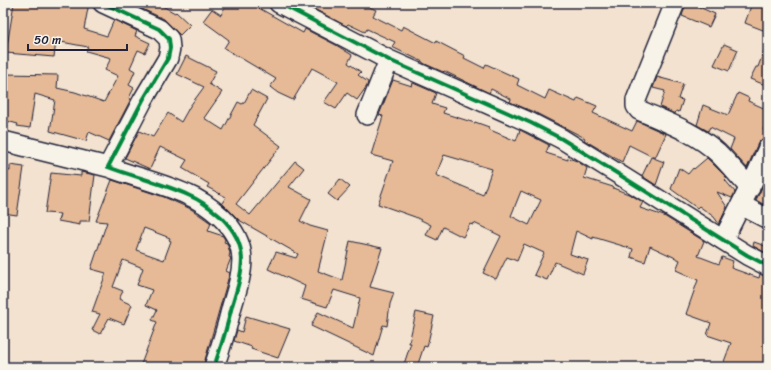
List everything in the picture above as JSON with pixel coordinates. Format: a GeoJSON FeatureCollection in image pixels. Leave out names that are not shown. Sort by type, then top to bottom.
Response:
{"type":"FeatureCollection","features":[{"type":"Feature","properties":{"kind":"street"},"geometry":{"type":"LineString","coordinates":[[103,3],[159,29],[169,39],[170,48],[168,58],[143,100],[108,167]]}},
{"type":"Feature","properties":{"kind":"street"},"geometry":{"type":"LineString","coordinates":[[279,3],[388,60],[532,123],[580,151],[746,255],[768,266]]}},
{"type":"Feature","properties":{"kind":"street"},"geometry":{"type":"LineString","coordinates":[[675,3],[636,100],[636,106],[639,110],[695,137],[717,153],[750,188]]}},
{"type":"Feature","properties":{"kind":"street"},"geometry":{"type":"LineString","coordinates":[[367,114],[388,60]]}},
{"type":"Feature","properties":{"kind":"street"},"geometry":{"type":"LineString","coordinates":[[3,141],[108,167],[189,195],[200,201],[231,227],[236,234],[241,249],[242,260],[240,278],[214,367]]}},
{"type":"Feature","properties":{"kind":"street"},"geometry":{"type":"LineString","coordinates":[[723,240],[766,159]]}},
{"type":"Feature","properties":{"kind":"street"},"geometry":{"type":"LineString","coordinates":[[741,204],[768,219]]}},
{"type":"Feature","properties":{"kind":"building"},"geometry":{"type":"Polygon","coordinates":[[[14,3],[89,3],[84,29],[107,36],[114,20],[137,31],[135,36],[150,43],[145,53],[138,50],[130,68],[135,71],[129,85],[134,88],[129,98],[131,99],[109,141],[89,132],[86,141],[50,131],[55,100],[35,94],[30,128],[17,126],[18,124],[3,120],[5,74],[58,75],[57,88],[75,92],[104,102],[118,76],[105,70],[111,58],[86,51],[88,47],[56,41],[54,57],[6,53],[14,3]]]}},
{"type":"Feature","properties":{"kind":"building"},"geometry":{"type":"Polygon","coordinates":[[[129,3],[157,3],[175,13],[176,12],[190,25],[180,35],[164,19],[129,3]]]}},
{"type":"Feature","properties":{"kind":"building"},"geometry":{"type":"Polygon","coordinates":[[[227,3],[250,3],[303,33],[305,29],[336,45],[352,55],[348,63],[361,72],[358,75],[368,82],[367,86],[357,100],[347,93],[336,109],[324,102],[338,82],[312,68],[293,100],[278,93],[270,87],[276,79],[224,48],[229,40],[203,21],[212,9],[221,15],[227,3]]]}},
{"type":"Feature","properties":{"kind":"building"},"geometry":{"type":"Polygon","coordinates":[[[303,3],[361,3],[376,10],[373,16],[401,30],[403,26],[436,43],[436,41],[484,68],[486,64],[519,79],[517,85],[545,99],[549,90],[576,102],[578,98],[597,106],[593,113],[632,131],[637,121],[666,134],[655,158],[629,145],[622,162],[584,140],[585,138],[536,113],[510,102],[511,99],[491,89],[489,93],[444,71],[443,72],[423,63],[392,47],[395,42],[367,29],[365,32],[348,24],[346,26],[303,3]]]}},
{"type":"Feature","properties":{"kind":"building"},"geometry":{"type":"Polygon","coordinates":[[[686,3],[690,3],[715,14],[709,27],[682,16],[686,3]]]}},
{"type":"Feature","properties":{"kind":"building"},"geometry":{"type":"Polygon","coordinates":[[[752,3],[768,3],[768,32],[745,23],[752,3]]]}},
{"type":"Feature","properties":{"kind":"building"},"geometry":{"type":"Polygon","coordinates":[[[767,43],[768,86],[750,79],[756,67],[758,67],[767,43]]]}},
{"type":"Feature","properties":{"kind":"building"},"geometry":{"type":"Polygon","coordinates":[[[724,44],[738,50],[729,71],[714,65],[724,44]]]}},
{"type":"Feature","properties":{"kind":"building"},"geometry":{"type":"Polygon","coordinates":[[[186,56],[216,71],[209,84],[222,92],[204,118],[223,130],[238,102],[242,104],[244,103],[251,90],[267,99],[253,125],[281,146],[236,204],[250,215],[295,161],[304,168],[289,187],[311,199],[300,221],[310,226],[328,231],[318,271],[342,280],[350,241],[382,248],[370,287],[394,293],[390,304],[387,326],[383,325],[374,356],[311,326],[318,312],[353,328],[360,298],[334,290],[327,307],[301,299],[305,286],[268,269],[276,252],[296,258],[298,254],[239,220],[222,203],[226,197],[207,187],[209,184],[182,168],[187,160],[160,147],[150,169],[125,158],[139,131],[153,137],[168,113],[181,122],[190,106],[204,87],[177,74],[186,56]]]}},
{"type":"Feature","properties":{"kind":"building"},"geometry":{"type":"Polygon","coordinates":[[[657,77],[683,84],[678,99],[683,100],[679,112],[676,111],[675,114],[660,107],[665,91],[653,88],[657,77]]]}},
{"type":"Feature","properties":{"kind":"building"},"geometry":{"type":"Polygon","coordinates":[[[393,80],[412,86],[413,83],[436,93],[432,104],[445,108],[443,113],[489,127],[488,129],[516,141],[520,130],[549,145],[546,153],[568,160],[568,158],[577,161],[587,168],[584,178],[613,187],[631,195],[643,202],[640,208],[664,216],[704,241],[698,256],[719,264],[722,257],[733,261],[731,268],[759,278],[760,274],[768,277],[768,367],[722,367],[731,343],[707,335],[711,323],[686,314],[698,280],[676,270],[680,260],[650,246],[645,262],[631,257],[633,249],[593,237],[593,239],[576,231],[570,254],[588,260],[583,274],[555,262],[547,280],[534,275],[544,253],[524,244],[517,261],[507,257],[496,279],[483,273],[501,236],[474,223],[473,225],[470,224],[463,237],[443,227],[437,240],[426,235],[431,225],[415,217],[378,204],[393,161],[371,155],[383,116],[379,115],[393,80]],[[444,155],[436,175],[483,195],[492,169],[444,155]],[[521,191],[511,216],[529,225],[541,200],[521,191]]]}},
{"type":"Feature","properties":{"kind":"building"},"geometry":{"type":"Polygon","coordinates":[[[738,93],[749,98],[748,101],[768,110],[768,118],[763,130],[768,132],[768,137],[762,139],[758,143],[747,168],[730,149],[734,139],[710,127],[708,131],[697,125],[703,105],[728,115],[738,93]]]}},
{"type":"Feature","properties":{"kind":"building"},"geometry":{"type":"Polygon","coordinates":[[[651,157],[664,162],[656,185],[642,176],[651,157]]]}},
{"type":"Feature","properties":{"kind":"building"},"geometry":{"type":"Polygon","coordinates":[[[707,158],[727,178],[725,180],[735,192],[732,198],[717,192],[727,207],[719,224],[714,217],[699,206],[697,208],[671,189],[679,168],[688,174],[693,168],[694,169],[707,158]]]}},
{"type":"Feature","properties":{"kind":"building"},"geometry":{"type":"Polygon","coordinates":[[[10,165],[24,167],[17,215],[3,213],[7,191],[3,190],[3,170],[10,171],[10,165]]]}},
{"type":"Feature","properties":{"kind":"building"},"geometry":{"type":"Polygon","coordinates":[[[81,172],[95,175],[89,221],[80,221],[80,225],[58,221],[60,214],[45,213],[51,173],[81,176],[81,172]]]}},
{"type":"Feature","properties":{"kind":"building"},"geometry":{"type":"Polygon","coordinates":[[[768,175],[768,207],[756,200],[768,175]]]}},
{"type":"Feature","properties":{"kind":"building"},"geometry":{"type":"Polygon","coordinates":[[[340,179],[350,187],[337,201],[328,194],[340,179]]]}},
{"type":"Feature","properties":{"kind":"building"},"geometry":{"type":"Polygon","coordinates":[[[112,180],[164,197],[191,209],[211,223],[208,231],[223,236],[225,240],[224,242],[227,243],[230,253],[229,257],[231,258],[226,271],[230,273],[203,367],[140,367],[157,322],[152,320],[157,310],[146,305],[152,290],[137,285],[143,268],[123,260],[113,287],[123,291],[119,299],[132,305],[124,324],[109,318],[100,334],[92,330],[100,314],[92,312],[106,273],[91,269],[107,222],[96,221],[112,180]],[[144,228],[136,250],[164,260],[171,241],[169,240],[170,238],[144,228]]]}},
{"type":"Feature","properties":{"kind":"building"},"geometry":{"type":"Polygon","coordinates":[[[754,242],[768,247],[768,254],[753,246],[754,242]]]}},
{"type":"Feature","properties":{"kind":"building"},"geometry":{"type":"Polygon","coordinates":[[[416,312],[434,316],[427,347],[424,346],[417,367],[403,367],[411,343],[409,343],[416,312]]]}},
{"type":"Feature","properties":{"kind":"building"},"geometry":{"type":"Polygon","coordinates":[[[246,316],[290,329],[278,358],[251,349],[252,347],[234,341],[237,330],[242,332],[246,316]]]}},
{"type":"Feature","properties":{"kind":"cycle path"},"geometry":{"type":"LineString","coordinates":[[103,3],[159,29],[169,39],[170,48],[168,58],[143,100],[108,167],[168,187],[201,202],[221,217],[231,228],[241,248],[242,259],[239,281],[224,337],[214,367]]}},
{"type":"Feature","properties":{"kind":"cycle path"},"geometry":{"type":"LineString","coordinates":[[279,3],[389,60],[531,123],[562,139],[747,255],[768,266]]}}]}
